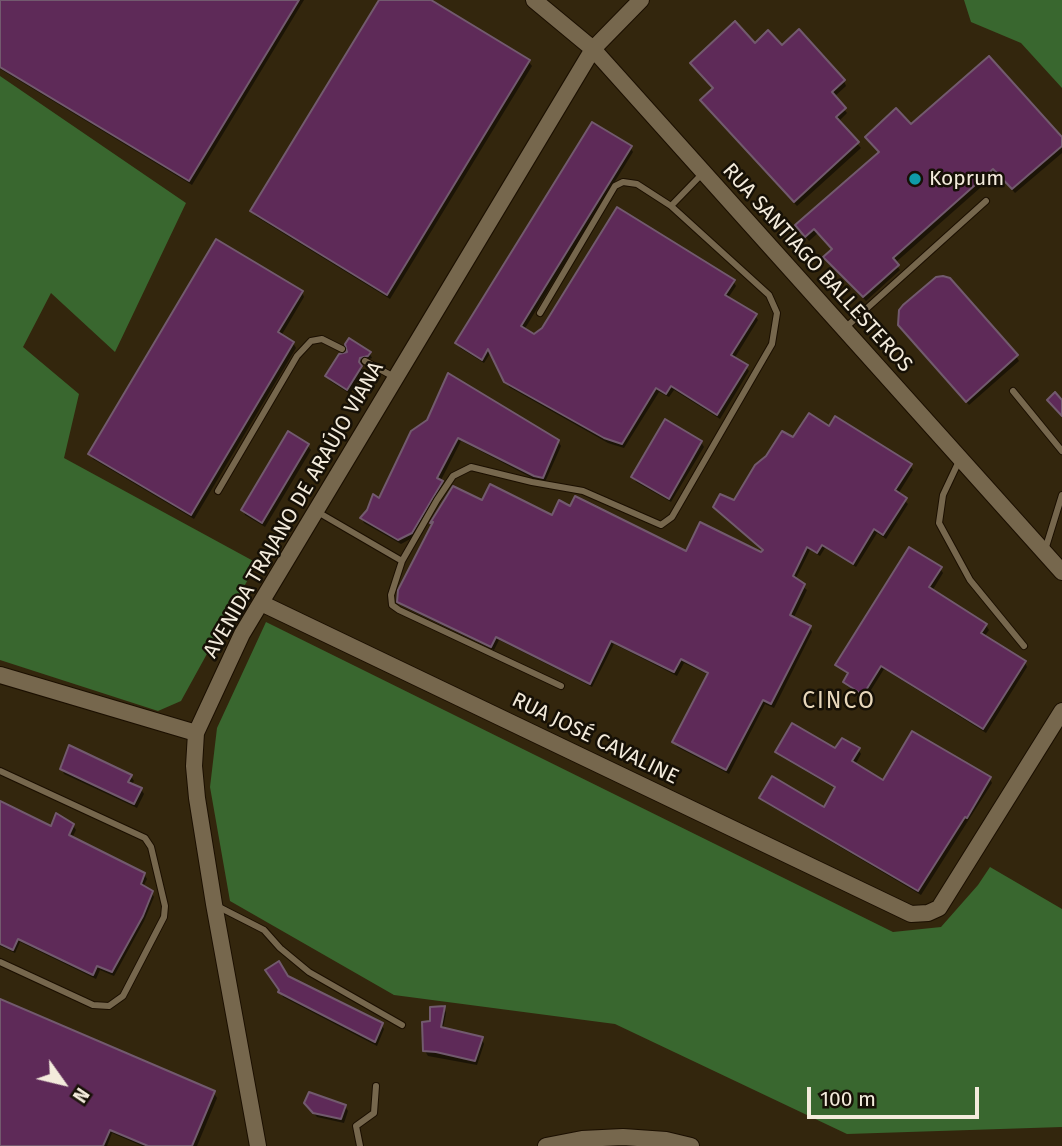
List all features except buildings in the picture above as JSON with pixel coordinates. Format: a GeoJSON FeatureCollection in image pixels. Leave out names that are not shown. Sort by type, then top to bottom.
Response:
{"type":"FeatureCollection","features":[{"type":"Feature","properties":{"kind":"street","name":"RUA SANTIAGO BALLESTEROS"},"geometry":{"type":"LineString","coordinates":[[534,0],[593,49],[1062,572]]}},
{"type":"Feature","properties":{"kind":"street","name":"AVENIDA TRAJANO DE ARAÚJO VIANA"},"geometry":{"type":"LineString","coordinates":[[258,1146],[197,798],[194,766],[196,733],[242,634],[593,49],[642,0]]}},
{"type":"Feature","properties":{"kind":"street","name":"RUA JOSÉ CAVALINE"},"geometry":{"type":"LineString","coordinates":[[261,603],[911,914],[928,913],[939,908],[1062,711]]}},
{"type":"Feature","properties":{"kind":"street"},"geometry":{"type":"LineString","coordinates":[[0,675],[196,733]]}},
{"type":"Feature","properties":{"kind":"street"},"geometry":{"type":"LineString","coordinates":[[546,1146],[582,1139],[624,1137],[666,1140],[691,1146]]}},
{"type":"Feature","properties":{"kind":"lane"},"geometry":{"type":"LineString","coordinates":[[671,206],[704,173]]}},
{"type":"Feature","properties":{"kind":"lane"},"geometry":{"type":"LineString","coordinates":[[540,313],[615,186],[623,182],[637,184],[671,206],[769,296],[777,313],[772,344],[672,517],[660,525],[583,491],[471,467],[453,476],[402,561],[391,596],[392,605],[561,686]]}},
{"type":"Feature","properties":{"kind":"lane"},"geometry":{"type":"LineString","coordinates":[[844,329],[986,201]]}},
{"type":"Feature","properties":{"kind":"lane"},"geometry":{"type":"LineString","coordinates":[[218,491],[297,356],[311,341],[322,339],[342,349]]}},
{"type":"Feature","properties":{"kind":"lane"},"geometry":{"type":"LineString","coordinates":[[365,361],[395,378]]}},
{"type":"Feature","properties":{"kind":"lane"},"geometry":{"type":"LineString","coordinates":[[1013,391],[1062,451]]}},
{"type":"Feature","properties":{"kind":"lane"},"geometry":{"type":"LineString","coordinates":[[960,459],[943,495],[939,523],[970,580],[1024,646]]}},
{"type":"Feature","properties":{"kind":"lane"},"geometry":{"type":"LineString","coordinates":[[1044,553],[1062,495]]}},
{"type":"Feature","properties":{"kind":"lane"},"geometry":{"type":"LineString","coordinates":[[316,511],[402,561]]}},
{"type":"Feature","properties":{"kind":"lane"},"geometry":{"type":"LineString","coordinates":[[0,771],[145,838],[151,846],[165,906],[164,917],[123,996],[109,1006],[93,1005],[0,962]]}},
{"type":"Feature","properties":{"kind":"lane"},"geometry":{"type":"LineString","coordinates":[[214,904],[264,930],[280,948],[309,972],[402,1025]]}},
{"type":"Feature","properties":{"kind":"lane"},"geometry":{"type":"LineString","coordinates":[[360,1146],[356,1126],[374,1113],[376,1086]]}},
{"type":"Feature","properties":{"kind":"green space"},"geometry":{"type":"Polygon","coordinates":[[[964,0],[1062,0],[1062,88],[1021,43],[971,22],[964,0]]]}},
{"type":"Feature","properties":{"kind":"green space"},"geometry":{"type":"Polygon","coordinates":[[[0,76],[186,203],[115,352],[51,293],[23,347],[79,394],[64,458],[257,563],[181,701],[158,711],[0,660],[0,76]]]}},
{"type":"Feature","properties":{"kind":"green space"},"geometry":{"type":"Polygon","coordinates":[[[266,622],[893,932],[941,927],[990,867],[1062,909],[1062,1127],[847,1134],[615,1024],[394,995],[230,901],[210,787],[217,728],[266,622]]]}},
{"type":"Feature","properties":{"kind":"place","name":"Koprum"},"geometry":{"type":"Point","coordinates":[915,179]}},
{"type":"Feature","properties":{"kind":"district","name":"CINCO"},"geometry":{"type":"Point","coordinates":[839,702]}}]}
